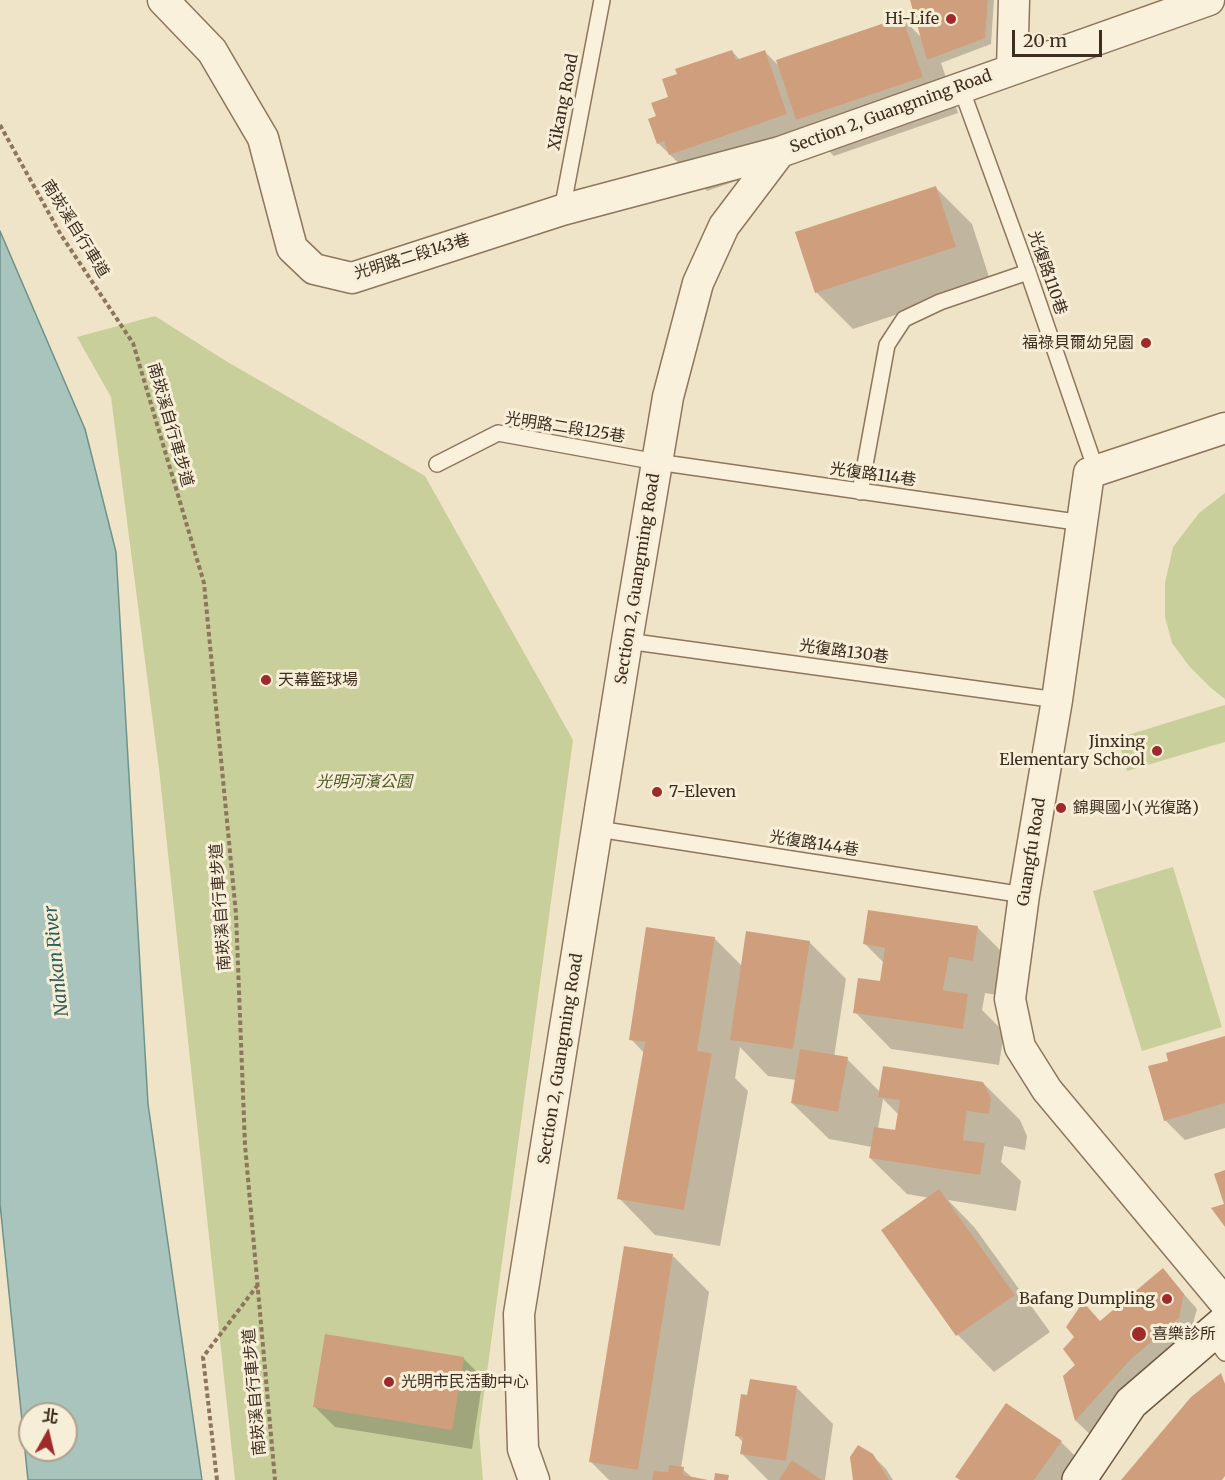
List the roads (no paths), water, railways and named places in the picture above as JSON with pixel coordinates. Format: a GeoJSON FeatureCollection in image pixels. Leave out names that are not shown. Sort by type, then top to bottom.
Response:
{"type":"FeatureCollection","features":[{"type":"Feature","properties":{"kind":"street","name":"光明路二段143巷"},"geometry":{"type":"LineString","coordinates":[[163,0],[212,51],[263,138],[291,248],[314,269],[352,278],[562,210],[780,152]]}},
{"type":"Feature","properties":{"kind":"street"},"geometry":{"type":"LineString","coordinates":[[1012,69],[1014,0]]}},
{"type":"Feature","properties":{"kind":"street","name":"Section 2, Guangming Road"},"geometry":{"type":"LineString","coordinates":[[534,1480],[523,1449],[519,1314],[668,397],[698,283],[724,226],[780,152],[1209,0]]}},
{"type":"Feature","properties":{"kind":"street"},"geometry":{"type":"LineString","coordinates":[[1096,470],[1225,428]]}},
{"type":"Feature","properties":{"kind":"street","name":"Guangfu Road"},"geometry":{"type":"LineString","coordinates":[[1096,470],[1089,473],[1057,700],[1024,895],[1010,999],[1020,1047],[1047,1090],[1225,1303]]}},
{"type":"Feature","properties":{"kind":"street"},"geometry":{"type":"LineString","coordinates":[[1079,1480],[1131,1402],[1220,1336]]}},
{"type":"Feature","properties":{"kind":"lane","name":"Xikang Road"},"geometry":{"type":"LineString","coordinates":[[562,210],[602,0]]}},
{"type":"Feature","properties":{"kind":"lane","name":"光復路110巷"},"geometry":{"type":"LineString","coordinates":[[961,88],[1028,272],[1096,470]]}},
{"type":"Feature","properties":{"kind":"lane"},"geometry":{"type":"LineString","coordinates":[[861,492],[887,345],[904,319],[940,302],[1028,272]]}},
{"type":"Feature","properties":{"kind":"lane","name":"光明路二段125巷"},"geometry":{"type":"LineString","coordinates":[[437,464],[498,434],[657,462]]}},
{"type":"Feature","properties":{"kind":"lane","name":"光復路114巷"},"geometry":{"type":"LineString","coordinates":[[657,462],[1083,523]]}},
{"type":"Feature","properties":{"kind":"lane","name":"光復路130巷"},"geometry":{"type":"LineString","coordinates":[[627,641],[1057,700]]}},
{"type":"Feature","properties":{"kind":"lane","name":"光復路144巷"},"geometry":{"type":"LineString","coordinates":[[598,829],[1024,895]]}},
{"type":"Feature","properties":{"kind":"water","name":"Nankan River"},"geometry":{"type":"Polygon","coordinates":[[[0,231],[85,429],[116,552],[148,1104],[202,1480],[28,1480],[26,1462],[78,1462],[78,1402],[20,1402],[0,1204],[0,231]]]}},
{"type":"Feature","properties":{"kind":"place","name":"Hi-Life"},"geometry":{"type":"Point","coordinates":[951,19]}},
{"type":"Feature","properties":{"kind":"place","name":"福祿貝爾幼兒園"},"geometry":{"type":"Point","coordinates":[1146,343]}},
{"type":"Feature","properties":{"kind":"place","name":"天幕籃球場"},"geometry":{"type":"Point","coordinates":[266,680]}},
{"type":"Feature","properties":{"kind":"place","name":"Jinxing Elementary School"},"geometry":{"type":"Point","coordinates":[1157,751]}},
{"type":"Feature","properties":{"kind":"place","name":"7-Eleven"},"geometry":{"type":"Point","coordinates":[657,792]}},
{"type":"Feature","properties":{"kind":"place","name":"錦興國小(光復路)"},"geometry":{"type":"Point","coordinates":[1061,808]}},
{"type":"Feature","properties":{"kind":"place","name":"Bafang Dumpling"},"geometry":{"type":"Point","coordinates":[1167,1299]}},
{"type":"Feature","properties":{"kind":"place","name":"喜樂診所"},"geometry":{"type":"Point","coordinates":[1139,1334]}},
{"type":"Feature","properties":{"kind":"place","name":"光明市民活動中心"},"geometry":{"type":"Point","coordinates":[389,1382]}},
{"type":"Feature","properties":{"kind":"park label","name":"光明河濱公園"},"geometry":{"type":"Point","coordinates":[364,782]}}]}
